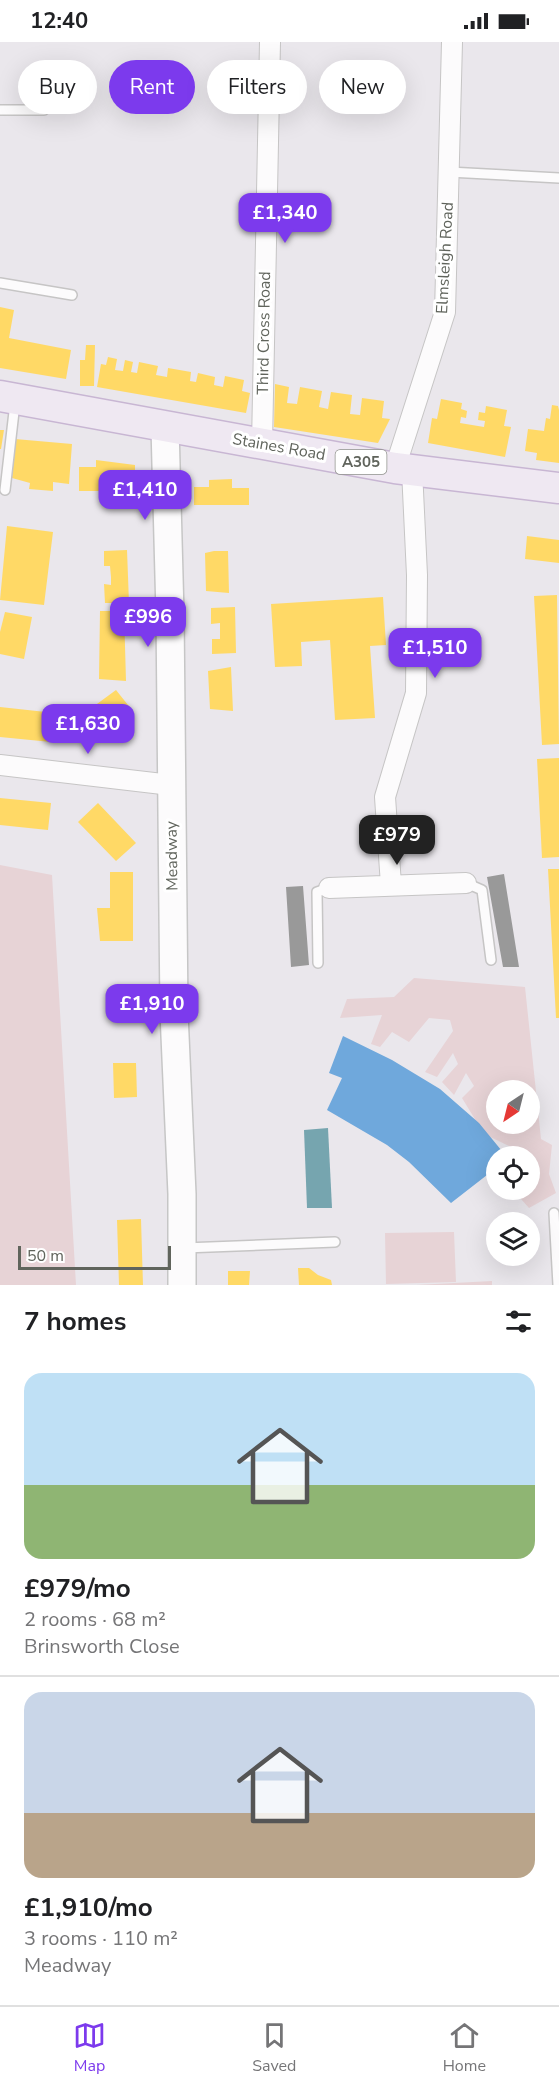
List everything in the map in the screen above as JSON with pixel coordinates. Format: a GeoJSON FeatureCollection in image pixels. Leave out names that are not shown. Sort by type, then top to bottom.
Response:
{"type":"FeatureCollection","features":[{"type":"Feature","properties":{"kind":"main road","name":"Staines Road"},"geometry":{"type":"LineString","coordinates":[[8,397],[403,469],[559,489]]}},
{"type":"Feature","properties":{"kind":"street","name":"Third Cross Road"},"geometry":{"type":"LineString","coordinates":[[262,444],[270,42]]}},
{"type":"Feature","properties":{"kind":"street","name":"Elmsleigh Road"},"geometry":{"type":"LineString","coordinates":[[403,469],[445,312],[452,42]]}},
{"type":"Feature","properties":{"kind":"street","name":"Meadway"},"geometry":{"type":"LineString","coordinates":[[165,427],[174,1013],[182,1285]]}},
{"type":"Feature","properties":{"kind":"street"},"geometry":{"type":"LineString","coordinates":[[391,885],[385,797],[416,693],[417,575],[403,469]]}},
{"type":"Feature","properties":{"kind":"street"},"geometry":{"type":"LineString","coordinates":[[0,765],[171,785]]}},
{"type":"Feature","properties":{"kind":"street"},"geometry":{"type":"LineString","coordinates":[[329,888],[466,883]]}},
{"type":"Feature","properties":{"kind":"lane"},"geometry":{"type":"LineString","coordinates":[[0,110],[18,110]]}},
{"type":"Feature","properties":{"kind":"lane"},"geometry":{"type":"LineString","coordinates":[[449,172],[559,178]]}},
{"type":"Feature","properties":{"kind":"lane"},"geometry":{"type":"LineString","coordinates":[[0,284],[72,295]]}},
{"type":"Feature","properties":{"kind":"lane"},"geometry":{"type":"LineString","coordinates":[[5,490],[8,397]]}},
{"type":"Feature","properties":{"kind":"lane"},"geometry":{"type":"LineString","coordinates":[[466,883],[482,890],[491,960]]}},
{"type":"Feature","properties":{"kind":"lane"},"geometry":{"type":"LineString","coordinates":[[318,963],[317,892],[329,888]]}},
{"type":"Feature","properties":{"kind":"lane"},"geometry":{"type":"LineString","coordinates":[[554,1213],[558,1285]]}},
{"type":"Feature","properties":{"kind":"lane"},"geometry":{"type":"LineString","coordinates":[[182,1248],[335,1242]]}},
{"type":"Feature","properties":{"kind":"shaded area"},"geometry":{"type":"Polygon","coordinates":[[[0,865],[52,875],[76,1285],[0,1285],[0,865]]]}},
{"type":"Feature","properties":{"kind":"shaded area"},"geometry":{"type":"Polygon","coordinates":[[[414,978],[525,987],[535,1080],[486,1080],[486,1134],[540,1134],[540,1130],[541,1139],[552,1145],[549,1174],[556,1193],[529,1208],[522,1200],[540,1200],[540,1146],[509,1146],[484,1134],[462,1098],[474,1086],[466,1073],[454,1095],[442,1082],[458,1064],[453,1053],[437,1077],[425,1072],[453,1031],[450,1020],[429,1018],[409,1042],[392,1032],[380,1047],[371,1044],[382,1015],[340,1018],[347,999],[394,997],[414,978]]]}},
{"type":"Feature","properties":{"kind":"shaded area"},"geometry":{"type":"Polygon","coordinates":[[[454,1232],[456,1282],[386,1284],[385,1233],[454,1232]]]}},
{"type":"Feature","properties":{"kind":"shaded area"},"geometry":{"type":"Polygon","coordinates":[[[492,1281],[492,1285],[416,1285],[492,1281]]]}},
{"type":"Feature","properties":{"kind":"building: Homes"},"geometry":{"type":"Polygon","coordinates":[[[0,307],[14,310],[9,338],[71,350],[66,379],[0,368],[0,307]]]}},
{"type":"Feature","properties":{"kind":"building: Homes"},"geometry":{"type":"Polygon","coordinates":[[[86,345],[95,345],[94,386],[80,386],[80,360],[85,360],[86,345]]]}},
{"type":"Feature","properties":{"kind":"building: Homes"},"geometry":{"type":"Polygon","coordinates":[[[108,357],[117,359],[115,370],[123,371],[125,360],[133,362],[131,372],[137,373],[139,362],[158,366],[156,375],[167,377],[168,368],[191,372],[190,381],[196,382],[198,373],[215,377],[214,385],[223,387],[225,376],[244,380],[242,391],[250,393],[246,413],[97,387],[101,364],[106,365],[108,357]]]}},
{"type":"Feature","properties":{"kind":"building: Homes"},"geometry":{"type":"Polygon","coordinates":[[[275,384],[289,387],[287,403],[297,404],[300,387],[322,391],[319,407],[328,409],[331,392],[352,395],[350,414],[360,415],[362,398],[384,401],[382,418],[390,419],[378,443],[274,427],[275,384]]]}},
{"type":"Feature","properties":{"kind":"building: Homes"},"geometry":{"type":"Polygon","coordinates":[[[441,399],[462,403],[461,409],[467,411],[466,418],[461,417],[460,423],[484,427],[485,421],[478,420],[479,412],[485,413],[486,406],[507,410],[504,426],[511,427],[505,457],[428,443],[432,418],[437,419],[441,399]]]}},
{"type":"Feature","properties":{"kind":"building: Homes"},"geometry":{"type":"Polygon","coordinates":[[[552,405],[558,406],[559,410],[559,463],[536,460],[537,453],[525,451],[528,429],[544,431],[546,418],[550,419],[552,405]]]}},
{"type":"Feature","properties":{"kind":"building: Homes"},"geometry":{"type":"Polygon","coordinates":[[[0,430],[4,430],[1,449],[0,449],[0,430]]]}},
{"type":"Feature","properties":{"kind":"building: Homes"},"geometry":{"type":"Polygon","coordinates":[[[15,439],[72,444],[69,484],[53,482],[53,491],[29,489],[30,483],[12,478],[15,439]]]}},
{"type":"Feature","properties":{"kind":"building: Homes"},"geometry":{"type":"Polygon","coordinates":[[[96,460],[135,465],[135,491],[79,491],[79,467],[96,467],[96,460]]]}},
{"type":"Feature","properties":{"kind":"building: Homes"},"geometry":{"type":"Polygon","coordinates":[[[232,479],[232,488],[249,488],[249,505],[194,505],[194,487],[209,487],[209,480],[232,479]]]}},
{"type":"Feature","properties":{"kind":"building: Homes"},"geometry":{"type":"Polygon","coordinates":[[[7,526],[53,532],[44,605],[0,600],[7,526]]]}},
{"type":"Feature","properties":{"kind":"building: Homes"},"geometry":{"type":"Polygon","coordinates":[[[527,536],[559,540],[559,563],[525,559],[527,536]]]}},
{"type":"Feature","properties":{"kind":"building: Homes"},"geometry":{"type":"Polygon","coordinates":[[[127,550],[129,603],[105,603],[104,584],[111,585],[111,577],[110,566],[104,566],[104,551],[127,550]]]}},
{"type":"Feature","properties":{"kind":"building: Homes"},"geometry":{"type":"Polygon","coordinates":[[[228,551],[229,593],[206,591],[205,553],[228,551]]]}},
{"type":"Feature","properties":{"kind":"building: Homes"},"geometry":{"type":"Polygon","coordinates":[[[557,595],[559,744],[542,745],[534,596],[557,595]]]}},
{"type":"Feature","properties":{"kind":"building: Homes"},"geometry":{"type":"Polygon","coordinates":[[[383,597],[386,645],[370,646],[375,718],[335,720],[330,640],[301,642],[302,666],[275,667],[271,604],[383,597]]]}},
{"type":"Feature","properties":{"kind":"building: Homes"},"geometry":{"type":"Polygon","coordinates":[[[235,607],[236,653],[212,654],[212,639],[220,639],[220,623],[211,624],[211,608],[235,607]]]}},
{"type":"Feature","properties":{"kind":"building: Homes"},"geometry":{"type":"Polygon","coordinates":[[[100,611],[124,611],[126,681],[99,679],[100,611]]]}},
{"type":"Feature","properties":{"kind":"building: Homes"},"geometry":{"type":"Polygon","coordinates":[[[5,612],[32,617],[24,659],[0,654],[0,632],[5,612]]]}},
{"type":"Feature","properties":{"kind":"building: Homes"},"geometry":{"type":"Polygon","coordinates":[[[231,667],[233,711],[210,709],[208,671],[231,667]]]}},
{"type":"Feature","properties":{"kind":"building: Homes"},"geometry":{"type":"Polygon","coordinates":[[[116,690],[132,710],[89,745],[71,723],[116,690]]]}},
{"type":"Feature","properties":{"kind":"building: Homes"},"geometry":{"type":"Polygon","coordinates":[[[0,707],[55,713],[51,742],[0,737],[0,707]]]}},
{"type":"Feature","properties":{"kind":"building: Homes"},"geometry":{"type":"Polygon","coordinates":[[[559,758],[559,857],[542,858],[537,759],[559,758]]]}},
{"type":"Feature","properties":{"kind":"building: Homes"},"geometry":{"type":"Polygon","coordinates":[[[0,798],[51,803],[48,830],[0,825],[0,798]]]}},
{"type":"Feature","properties":{"kind":"building: Homes"},"geometry":{"type":"Polygon","coordinates":[[[98,803],[136,843],[116,861],[78,822],[98,803]]]}},
{"type":"Feature","properties":{"kind":"building: Homes"},"geometry":{"type":"Polygon","coordinates":[[[548,869],[559,869],[559,1018],[556,1018],[548,869]]]}},
{"type":"Feature","properties":{"kind":"building: Homes"},"geometry":{"type":"Polygon","coordinates":[[[110,872],[133,872],[133,941],[100,941],[97,908],[110,908],[110,872]]]}},
{"type":"Feature","properties":{"kind":"building: Homes"},"geometry":{"type":"Polygon","coordinates":[[[113,1063],[136,1063],[137,1097],[114,1098],[113,1063]]]}},
{"type":"Feature","properties":{"kind":"building: Homes"},"geometry":{"type":"Polygon","coordinates":[[[141,1219],[143,1285],[119,1285],[117,1220],[141,1219]]]}},
{"type":"Feature","properties":{"kind":"building: Homes"},"geometry":{"type":"Polygon","coordinates":[[[298,1268],[309,1268],[318,1275],[331,1280],[332,1285],[299,1285],[298,1268]]]}},
{"type":"Feature","properties":{"kind":"building: Homes"},"geometry":{"type":"Polygon","coordinates":[[[228,1271],[250,1271],[249,1285],[228,1285],[228,1271]]]}},
{"type":"Feature","properties":{"kind":"building: Schools"},"geometry":{"type":"Polygon","coordinates":[[[343,1036],[392,1060],[440,1089],[479,1123],[498,1146],[486,1146],[486,1176],[451,1203],[409,1162],[387,1145],[327,1110],[342,1078],[329,1073],[343,1036]]]}},
{"type":"Feature","properties":{"kind":"building: Public"},"geometry":{"type":"Polygon","coordinates":[[[328,1128],[332,1208],[307,1208],[304,1130],[328,1128]]]}},
{"type":"Feature","properties":{"kind":"building: Industry"},"geometry":{"type":"Polygon","coordinates":[[[504,874],[519,967],[503,967],[487,877],[504,874]]]}},
{"type":"Feature","properties":{"kind":"building: Industry"},"geometry":{"type":"Polygon","coordinates":[[[303,886],[309,965],[291,967],[286,887],[303,886]]]}}]}
